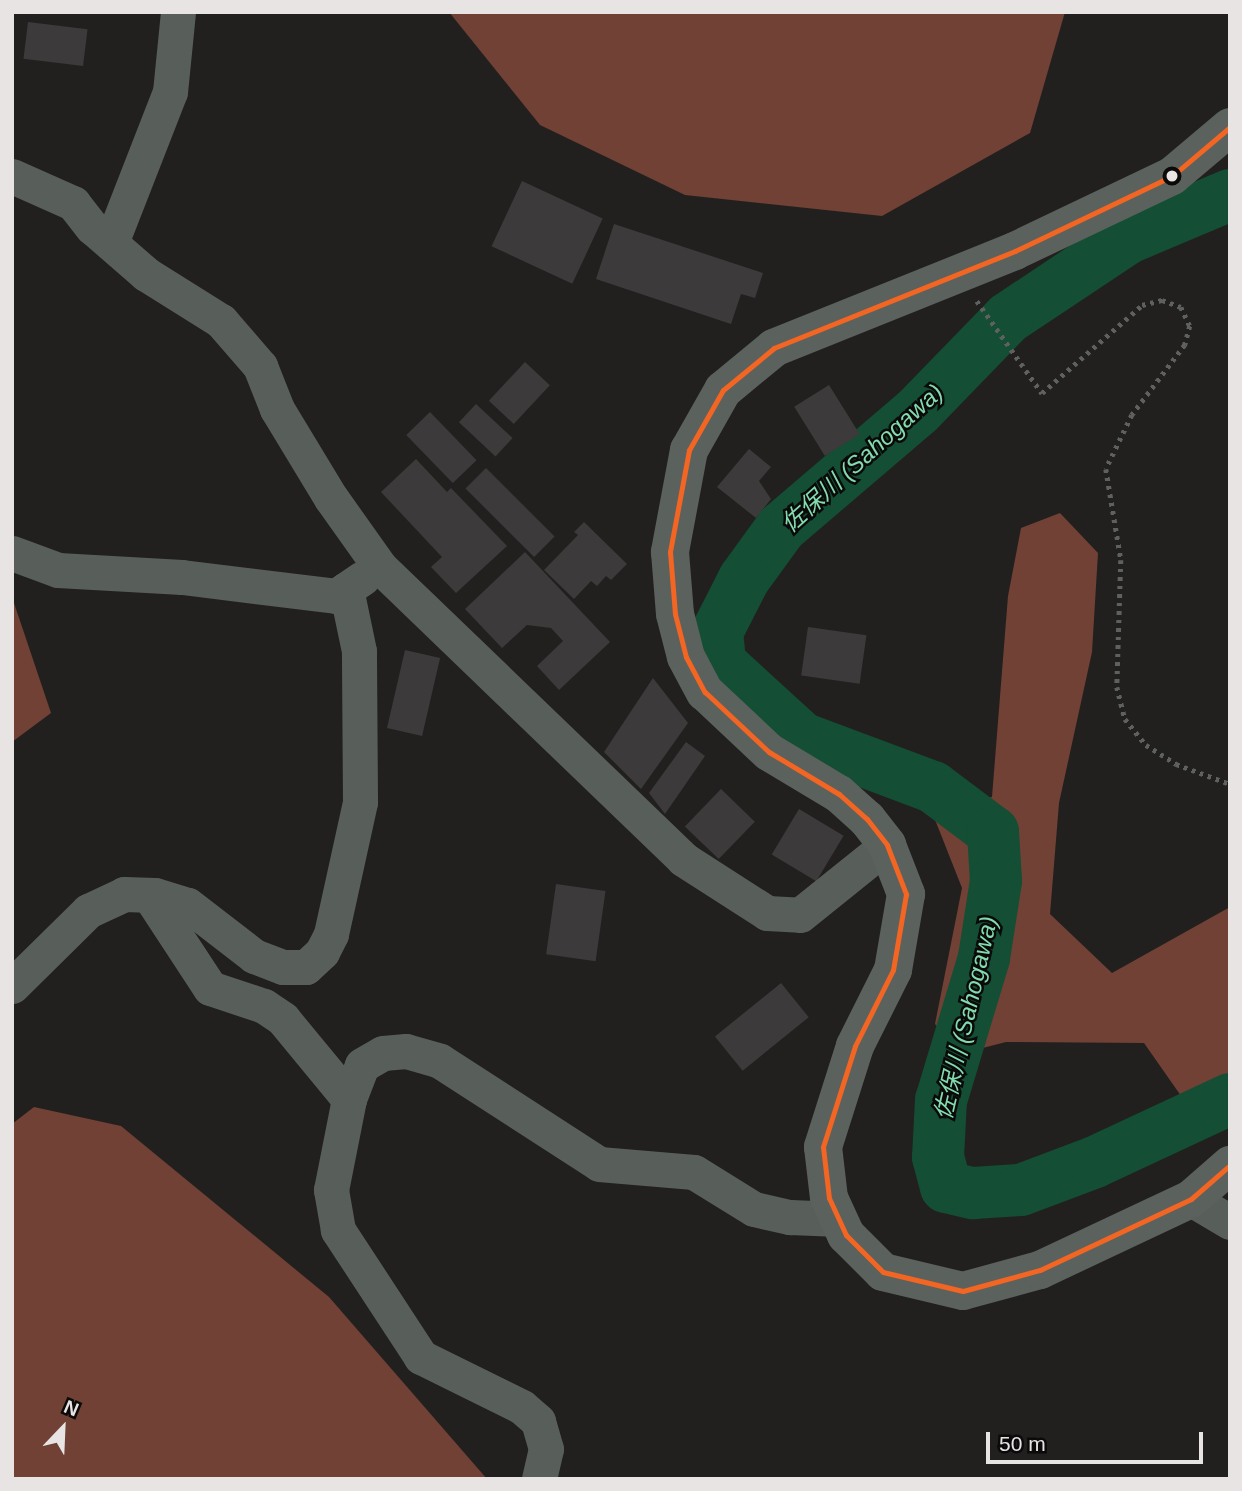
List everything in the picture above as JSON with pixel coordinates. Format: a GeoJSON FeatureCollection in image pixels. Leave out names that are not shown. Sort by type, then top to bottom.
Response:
{"type":"FeatureCollection","features":[{"type":"Feature","properties":{"kind":"main road"},"geometry":{"type":"LineString","coordinates":[[1230,127],[1172,176],[958,274],[774,348],[723,390],[689,450],[672,539],[675,614],[686,657],[705,692],[769,752],[839,794],[887,845],[906,894],[902,931],[893,970],[855,1046],[823,1147],[829,1198],[846,1235],[883,1272],[963,1291],[1040,1270],[1191,1199],[1230,1165]]}},
{"type":"Feature","properties":{"kind":"street"},"geometry":{"type":"LineString","coordinates":[[111,243],[170,92],[178,12]]}},
{"type":"Feature","properties":{"kind":"street"},"geometry":{"type":"LineString","coordinates":[[12,177],[73,203],[111,243],[146,274],[221,321],[260,366],[277,410],[380,567],[683,859],[767,913],[800,915],[887,845]]}},
{"type":"Feature","properties":{"kind":"street"},"geometry":{"type":"LineString","coordinates":[[12,553],[58,570],[182,577],[336,596],[380,567]]}},
{"type":"Feature","properties":{"kind":"street"},"geometry":{"type":"LineString","coordinates":[[12,986],[88,911],[124,894],[149,895],[188,905],[254,956],[283,967],[306,967],[322,952],[331,934],[360,802],[359,651],[346,589]]}},
{"type":"Feature","properties":{"kind":"street"},"geometry":{"type":"LineString","coordinates":[[149,895],[210,988],[264,1006],[284,1019],[349,1099]]}},
{"type":"Feature","properties":{"kind":"street"},"geometry":{"type":"LineString","coordinates":[[539,1479],[546,1449],[538,1421],[522,1407],[421,1357],[338,1230],[331,1190],[349,1099],[362,1065],[383,1053],[406,1051],[440,1061],[599,1164],[694,1172],[754,1209],[790,1217],[839,1219]]}},
{"type":"Feature","properties":{"kind":"street"},"geometry":{"type":"LineString","coordinates":[[1191,1199],[1230,1222]]}},
{"type":"Feature","properties":{"kind":"path"},"geometry":{"type":"LineString","coordinates":[[958,274],[1042,393],[1142,305],[1162,300],[1181,307],[1190,327],[1185,345],[1132,415],[1106,469],[1121,560],[1116,687],[1125,719],[1146,745],[1176,764],[1230,784]]}},
{"type":"Feature","properties":{"kind":"shaded area"},"geometry":{"type":"Polygon","coordinates":[[[449,12],[1065,12],[1030,133],[882,216],[685,195],[540,125],[449,12]]]}},
{"type":"Feature","properties":{"kind":"shaded area"},"geometry":{"type":"Polygon","coordinates":[[[1060,513],[1098,553],[1092,652],[1059,803],[1050,914],[1112,973],[1230,907],[1230,1108],[1200,1123],[1144,1043],[1006,1042],[963,1053],[935,1024],[962,888],[932,812],[992,797],[1008,596],[1021,528],[1060,513]]]}},
{"type":"Feature","properties":{"kind":"shaded area"},"geometry":{"type":"Polygon","coordinates":[[[12,597],[51,713],[12,742],[12,597]]]}},
{"type":"Feature","properties":{"kind":"shaded area"},"geometry":{"type":"Polygon","coordinates":[[[34,1107],[121,1126],[329,1297],[487,1479],[12,1479],[12,1124],[34,1107]]]}},
{"type":"Feature","properties":{"kind":"building"},"geometry":{"type":"Polygon","coordinates":[[[28,22],[88,29],[83,66],[23,59],[28,22]]]}},
{"type":"Feature","properties":{"kind":"building"},"geometry":{"type":"Polygon","coordinates":[[[522,181],[603,219],[572,284],[492,246],[522,181]]]}},
{"type":"Feature","properties":{"kind":"building"},"geometry":{"type":"Polygon","coordinates":[[[614,224],[763,273],[755,298],[741,294],[731,324],[596,279],[614,224]]]}},
{"type":"Feature","properties":{"kind":"building"},"geometry":{"type":"Polygon","coordinates":[[[525,362],[550,385],[514,424],[489,401],[525,362]]]}},
{"type":"Feature","properties":{"kind":"building"},"geometry":{"type":"Polygon","coordinates":[[[829,385],[860,434],[825,456],[794,407],[829,385]]]}},
{"type":"Feature","properties":{"kind":"building"},"geometry":{"type":"Polygon","coordinates":[[[476,404],[513,438],[496,456],[459,422],[476,404]]]}},
{"type":"Feature","properties":{"kind":"building"},"geometry":{"type":"Polygon","coordinates":[[[430,412],[477,460],[453,483],[406,435],[430,412]]]}},
{"type":"Feature","properties":{"kind":"building"},"geometry":{"type":"Polygon","coordinates":[[[749,449],[771,467],[759,481],[771,499],[756,518],[717,487],[749,449]]]}},
{"type":"Feature","properties":{"kind":"building"},"geometry":{"type":"Polygon","coordinates":[[[416,459],[447,492],[451,488],[507,546],[456,593],[431,567],[442,557],[381,492],[416,459]]]}},
{"type":"Feature","properties":{"kind":"building"},"geometry":{"type":"Polygon","coordinates":[[[486,468],[555,537],[534,557],[465,489],[486,468]]]}},
{"type":"Feature","properties":{"kind":"building"},"geometry":{"type":"Polygon","coordinates":[[[584,522],[627,564],[611,580],[606,576],[597,586],[591,581],[574,599],[544,570],[578,535],[574,532],[584,522]]]}},
{"type":"Feature","properties":{"kind":"building"},"geometry":{"type":"Polygon","coordinates":[[[525,552],[610,642],[559,690],[537,666],[563,641],[551,628],[527,625],[502,648],[465,609],[525,552]]]}},
{"type":"Feature","properties":{"kind":"building"},"geometry":{"type":"Polygon","coordinates":[[[808,627],[866,635],[860,684],[801,676],[808,627]]]}},
{"type":"Feature","properties":{"kind":"building"},"geometry":{"type":"Polygon","coordinates":[[[405,650],[440,658],[422,736],[387,728],[405,650]]]}},
{"type":"Feature","properties":{"kind":"building"},"geometry":{"type":"Polygon","coordinates":[[[653,678],[688,723],[641,789],[604,752],[653,678]]]}},
{"type":"Feature","properties":{"kind":"building"},"geometry":{"type":"Polygon","coordinates":[[[686,742],[705,756],[665,814],[649,793],[686,742]]]}},
{"type":"Feature","properties":{"kind":"building"},"geometry":{"type":"Polygon","coordinates":[[[721,789],[755,822],[719,859],[685,826],[721,789]]]}},
{"type":"Feature","properties":{"kind":"building"},"geometry":{"type":"Polygon","coordinates":[[[799,809],[844,836],[816,881],[772,854],[799,809]]]}},
{"type":"Feature","properties":{"kind":"building"},"geometry":{"type":"Polygon","coordinates":[[[556,884],[606,891],[596,961],[546,954],[556,884]]]}},
{"type":"Feature","properties":{"kind":"building"},"geometry":{"type":"Polygon","coordinates":[[[781,983],[809,1017],[743,1071],[715,1036],[781,983]]]}},
{"type":"Feature","properties":{"kind":"waterway","name":"佐保川 (Sahogawa)"},"geometry":{"type":"LineString","coordinates":[[1230,195],[1128,238],[1008,318],[919,410],[781,528],[744,579],[717,632],[720,663],[802,738],[933,787],[993,832],[996,881],[984,958],[941,1100],[938,1157],[946,1187],[973,1193],[1021,1190],[1095,1162],[1230,1099]]}},
{"type":"Feature","properties":{"kind":"transit line"},"geometry":{"type":"LineString","coordinates":[[1230,127],[1172,176],[1015,251],[774,348],[723,390],[689,450],[670,552],[675,614],[686,657],[705,692],[769,752],[839,794],[867,819],[887,845],[906,894],[893,970],[855,1046],[823,1147],[829,1198],[846,1235],[883,1272],[963,1291],[1040,1270],[1191,1199],[1230,1165]]}}]}
